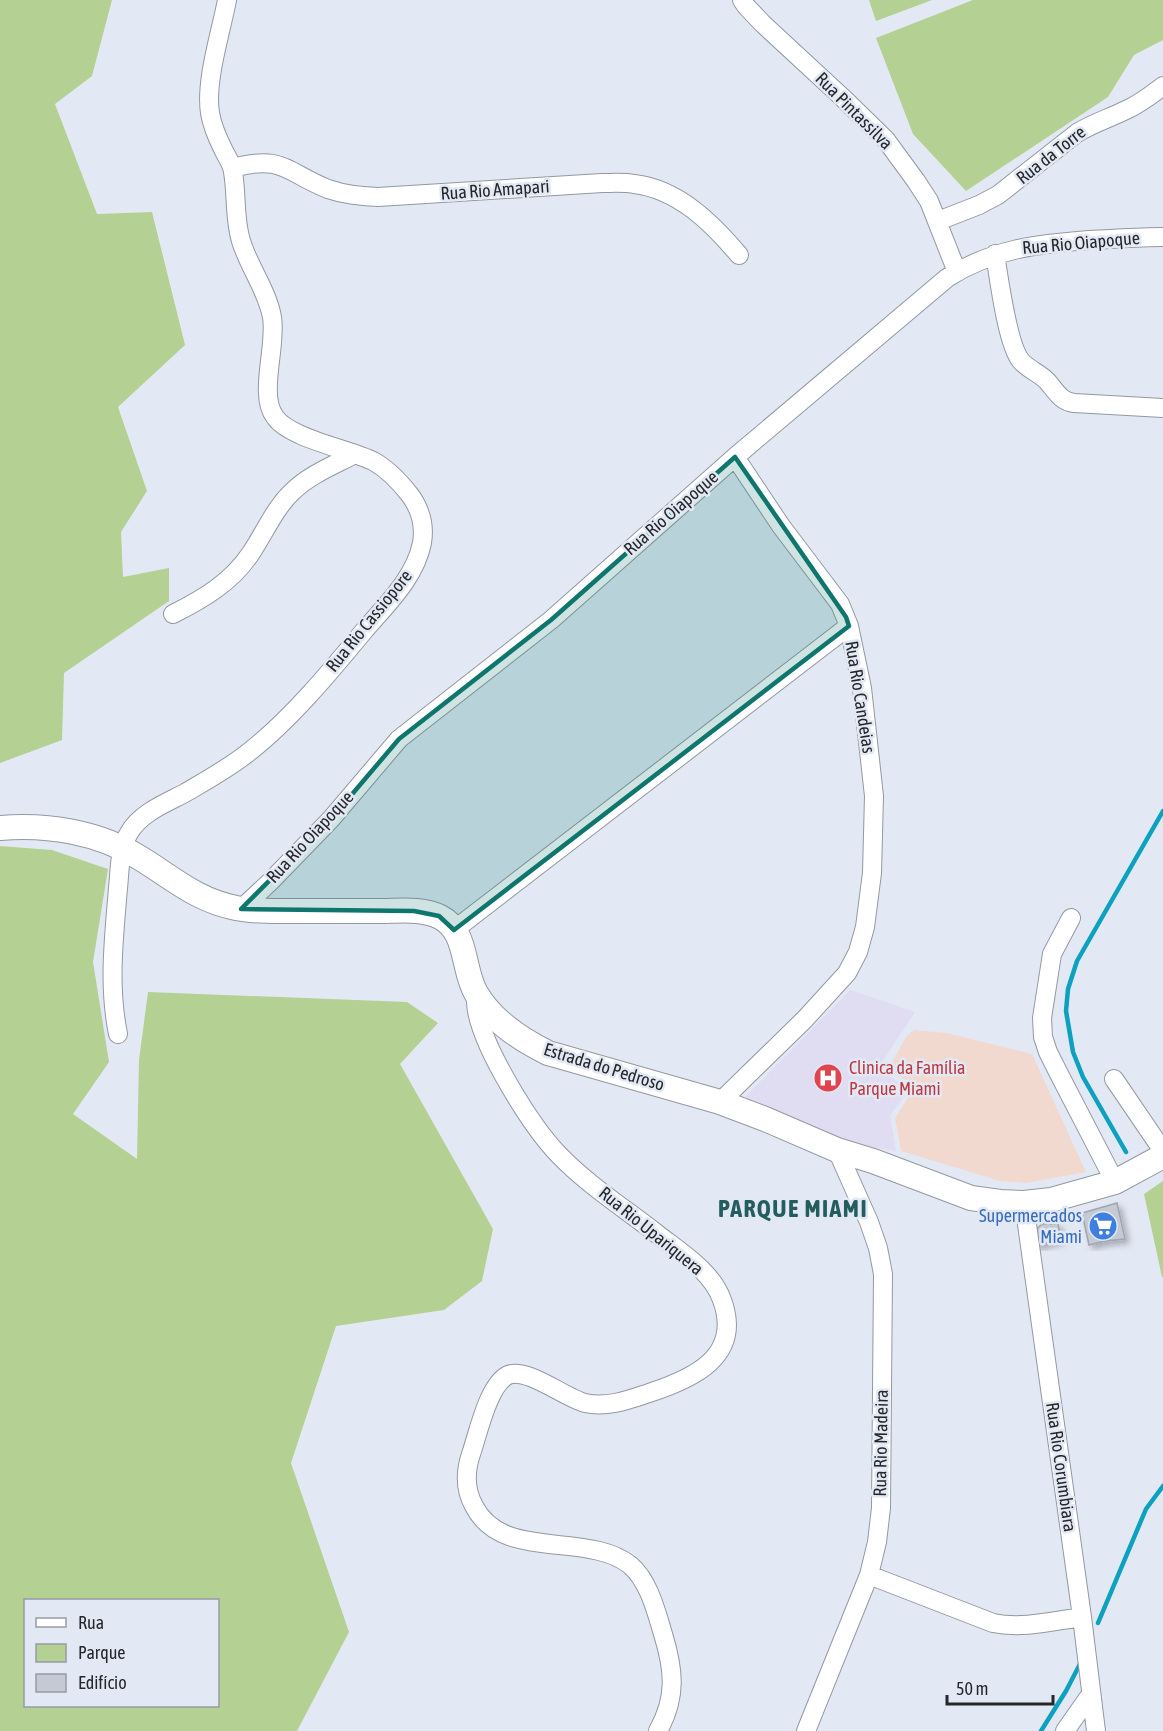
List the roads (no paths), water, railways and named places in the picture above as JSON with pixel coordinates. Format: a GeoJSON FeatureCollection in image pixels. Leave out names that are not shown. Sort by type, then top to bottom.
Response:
{"type":"FeatureCollection","features":[{"type":"Feature","properties":{"kind":"main road"},"geometry":{"type":"LineString","coordinates":[[0,828],[32,827],[67,831],[104,841],[140,857],[199,896],[225,906],[269,911],[414,910],[439,916],[454,930]]}},
{"type":"Feature","properties":{"kind":"main road","name":"Estrada do Pedroso"},"geometry":{"type":"LineString","coordinates":[[454,930],[460,940],[475,992],[510,1031],[534,1046],[548,1053],[720,1102],[837,1150],[971,1198],[1024,1203],[1051,1200],[1114,1182],[1163,1156]]}},
{"type":"Feature","properties":{"kind":"street"},"geometry":{"type":"LineString","coordinates":[[227,0],[213,68],[209,111],[214,129],[233,168]]}},
{"type":"Feature","properties":{"kind":"street","name":"Rua Pintassilva"},"geometry":{"type":"LineString","coordinates":[[742,0],[762,23],[880,134],[929,201],[957,272]]}},
{"type":"Feature","properties":{"kind":"street","name":"Rua da Torre"},"geometry":{"type":"LineString","coordinates":[[938,221],[998,195],[1077,132],[1128,110],[1163,86]]}},
{"type":"Feature","properties":{"kind":"street","name":"Rua Rio Amapari"},"geometry":{"type":"LineString","coordinates":[[233,168],[260,162],[274,163],[328,189],[351,195],[378,197],[602,183],[635,184],[664,192],[692,209],[718,230],[739,255]]}},
{"type":"Feature","properties":{"kind":"street","name":"Rua Rio Cassiopore"},"geometry":{"type":"LineString","coordinates":[[118,1034],[113,1008],[114,945],[122,848],[129,831],[145,816],[233,765],[270,733],[347,651],[402,586],[414,566],[422,544],[424,524],[420,511],[390,472],[375,462],[296,433],[276,419],[270,408],[268,393],[272,316],[266,295],[241,240],[236,220],[233,168]]}},
{"type":"Feature","properties":{"kind":"street","name":"Rua Rio Oiapoque"},"geometry":{"type":"LineString","coordinates":[[241,909],[331,819],[399,739],[551,620],[735,456],[957,272],[995,254],[1021,247],[1051,243],[1163,237]]}},
{"type":"Feature","properties":{"kind":"street"},"geometry":{"type":"LineString","coordinates":[[995,254],[1015,350],[1021,361],[1045,379],[1064,401],[1163,408]]}},
{"type":"Feature","properties":{"kind":"street"},"geometry":{"type":"LineString","coordinates":[[173,614],[200,600],[240,569],[279,507],[299,485],[355,454]]}},
{"type":"Feature","properties":{"kind":"street"},"geometry":{"type":"LineString","coordinates":[[735,456],[781,526],[840,604],[849,626]]}},
{"type":"Feature","properties":{"kind":"street","name":"Rua Rio Candeias"},"geometry":{"type":"LineString","coordinates":[[454,930],[849,626],[862,688],[874,796],[872,873],[865,927],[858,952],[847,973],[805,1019],[720,1102]]}},
{"type":"Feature","properties":{"kind":"street"},"geometry":{"type":"LineString","coordinates":[[1071,918],[1052,954],[1042,1018],[1043,1038],[1114,1182]]}},
{"type":"Feature","properties":{"kind":"street","name":"Rua Rio Upariquera"},"geometry":{"type":"LineString","coordinates":[[475,992],[477,1011],[485,1039],[502,1072],[537,1128],[558,1154],[581,1175],[689,1259],[709,1278],[722,1297],[728,1318],[724,1342],[712,1361],[690,1378],[626,1401],[606,1404],[585,1403],[525,1375],[513,1373],[505,1377],[496,1386],[468,1462],[466,1481],[469,1497],[476,1512],[498,1532],[515,1538],[610,1554],[628,1563],[641,1576],[669,1652],[672,1676],[671,1698],[658,1731]]}},
{"type":"Feature","properties":{"kind":"street"},"geometry":{"type":"LineString","coordinates":[[1114,1079],[1163,1150]]}},
{"type":"Feature","properties":{"kind":"street","name":"Rua Rio Madeira"},"geometry":{"type":"LineString","coordinates":[[806,1731],[868,1575],[877,1542],[880,1508],[883,1274],[878,1248],[869,1222],[837,1150]]}},
{"type":"Feature","properties":{"kind":"street","name":"Rua Rio Corumbiara"},"geometry":{"type":"LineString","coordinates":[[1024,1203],[1096,1731]]}},
{"type":"Feature","properties":{"kind":"street"},"geometry":{"type":"LineString","coordinates":[[868,1575],[1006,1626],[1082,1617]]}},
{"type":"Feature","properties":{"kind":"street"},"geometry":{"type":"LineString","coordinates":[[1065,1731],[1091,1694]]}},
{"type":"Feature","properties":{"kind":"waterway"},"geometry":{"type":"LineString","coordinates":[[1126,1152],[1083,1077],[1073,1052],[1066,1011],[1068,989],[1077,961],[1163,811]]}},
{"type":"Feature","properties":{"kind":"waterway"},"geometry":{"type":"LineString","coordinates":[[1098,1623],[1146,1509],[1163,1486]]}},
{"type":"Feature","properties":{"kind":"waterway"},"geometry":{"type":"LineString","coordinates":[[1041,1731],[1080,1664]]}},
{"type":"Feature","properties":{"kind":"place","name":"Clinica da Família Parque Miami"},"geometry":{"type":"Point","coordinates":[828,1078]}},
{"type":"Feature","properties":{"kind":"place","name":"Supermercados Miami"},"geometry":{"type":"Point","coordinates":[1103,1226]}},
{"type":"Feature","properties":{"kind":"district","name":"PARQUE MIAMI"},"geometry":{"type":"Point","coordinates":[793,1209]}}]}
